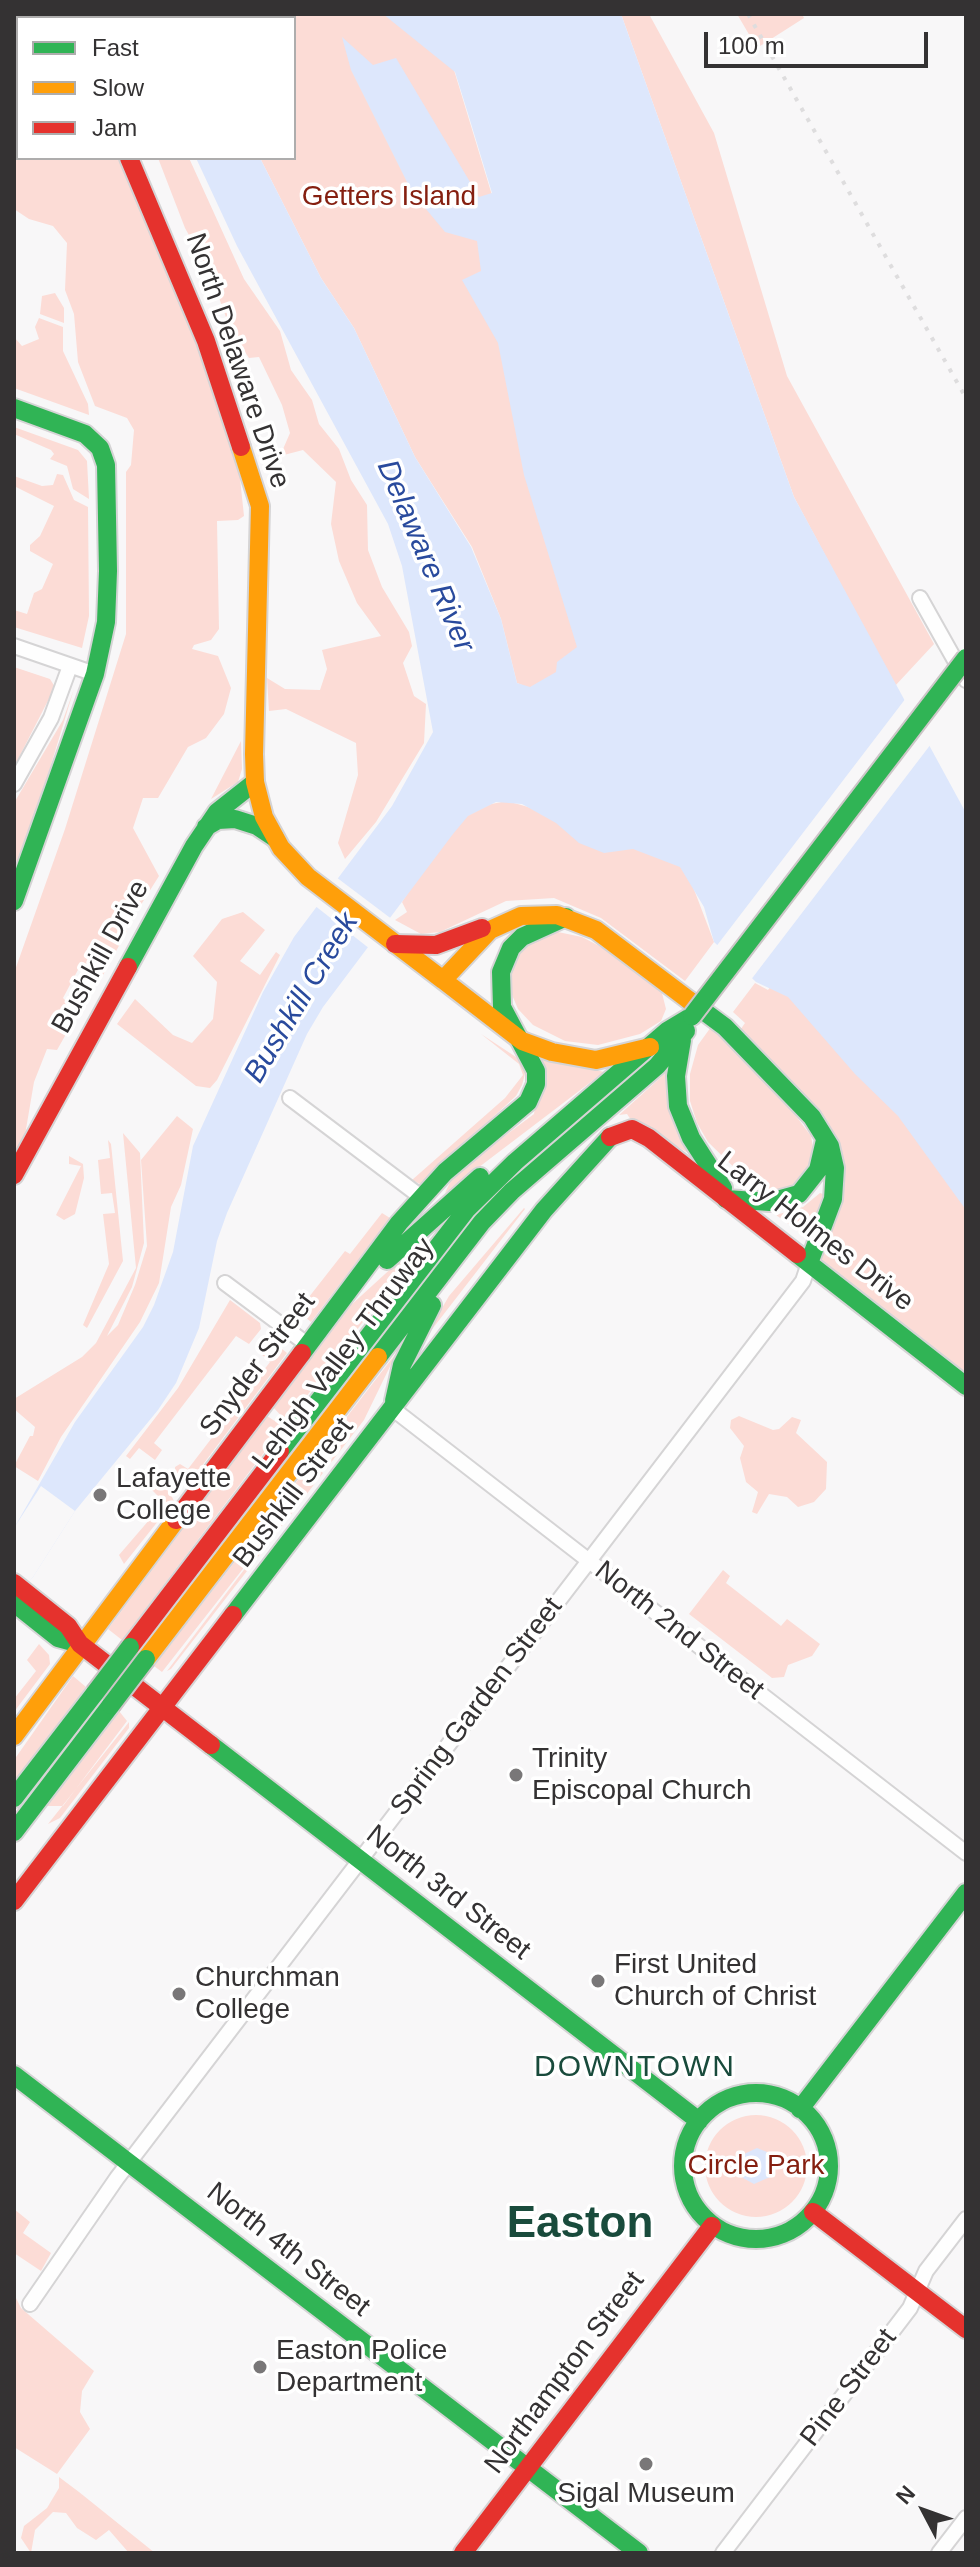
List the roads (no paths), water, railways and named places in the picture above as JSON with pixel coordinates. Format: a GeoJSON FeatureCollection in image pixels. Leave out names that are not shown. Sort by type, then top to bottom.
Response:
{"type":"FeatureCollection","features":[{"type":"Feature","properties":{"kind":"main road","name":"North Delaware Drive"},"geometry":{"type":"LineString","coordinates":[[130,160],[206,341],[260,506],[255,782],[260,805],[275,838]]}},
{"type":"Feature","properties":{"kind":"main road"},"geometry":{"type":"LineString","coordinates":[[14,408],[85,434],[96,443],[106,465],[108,571],[106,622],[95,674],[14,901]]}},
{"type":"Feature","properties":{"kind":"main road","name":"Lehigh Valley Thruway"},"geometry":{"type":"LineString","coordinates":[[14,1835],[482,1222],[512,1191],[657,1066],[683,1038],[692,1016],[966,658]]}},
{"type":"Feature","properties":{"kind":"main road","name":"Bushkill Drive"},"geometry":{"type":"LineString","coordinates":[[14,1175],[206,827],[222,807],[255,782]]}},
{"type":"Feature","properties":{"kind":"main road"},"geometry":{"type":"LineString","coordinates":[[206,827],[218,820],[235,819],[247,821],[275,838],[298,867],[324,889],[522,1041],[586,1059],[618,1057],[650,1047]]}},
{"type":"Feature","properties":{"kind":"main road"},"geometry":{"type":"LineString","coordinates":[[389,939],[436,945],[531,915],[566,917],[596,930],[736,1036],[812,1117],[833,1157],[835,1188],[830,1211],[809,1263]]}},
{"type":"Feature","properties":{"kind":"main road","name":"Snyder Street"},"geometry":{"type":"LineString","coordinates":[[14,1736],[80,1644],[421,1197],[459,1159],[528,1102],[536,1084],[536,1071],[500,998],[503,964],[511,948],[528,932],[566,917]]}},
{"type":"Feature","properties":{"kind":"main road"},"geometry":{"type":"LineString","coordinates":[[443,980],[471,946],[497,926]]}},
{"type":"Feature","properties":{"kind":"main road","name":"Lehigh Valley Thruway"},"geometry":{"type":"LineString","coordinates":[[14,1798],[442,1238],[499,1177],[650,1047],[692,1016]]}},
{"type":"Feature","properties":{"kind":"main road"},"geometry":{"type":"LineString","coordinates":[[683,1038],[676,1076],[678,1106],[685,1127],[721,1183],[726,1199],[770,1202],[799,1194],[818,1170],[825,1137]]}},
{"type":"Feature","properties":{"kind":"main road"},"geometry":{"type":"LineString","coordinates":[[338,1306],[470,1184],[560,1124]]}},
{"type":"Feature","properties":{"kind":"main road","name":"Larry Holmes Drive"},"geometry":{"type":"LineString","coordinates":[[625,1129],[643,1133],[966,1386]]}},
{"type":"Feature","properties":{"kind":"main road","name":"Bushkill Street"},"geometry":{"type":"LineString","coordinates":[[14,1901],[566,1183],[608,1138],[625,1129]]}},
{"type":"Feature","properties":{"kind":"main road"},"geometry":{"type":"LineString","coordinates":[[393,1409],[399,1374],[412,1344],[482,1222]]}},
{"type":"Feature","properties":{"kind":"main road","name":"North 3rd Street"},"geometry":{"type":"LineString","coordinates":[[17,1592],[68,1626],[80,1644],[699,2121]]}},
{"type":"Feature","properties":{"kind":"main road"},"geometry":{"type":"LineString","coordinates":[[14,1835],[37,1841],[49,1854]]}},
{"type":"Feature","properties":{"kind":"main road"},"geometry":{"type":"LineString","coordinates":[[800,2109],[966,1893]]}},
{"type":"Feature","properties":{"kind":"main road","name":"North 4th Street"},"geometry":{"type":"LineString","coordinates":[[14,2075],[639,2553]]}},
{"type":"Feature","properties":{"kind":"main road"},"geometry":{"type":"LineString","coordinates":[[751,2093],[783,2099],[800,2109],[819,2131],[828,2155],[824,2195],[813,2212],[785,2233],[766,2239],[728,2234],[712,2226],[698,2213],[683,2175],[688,2138],[699,2121],[723,2102],[751,2093]]}},
{"type":"Feature","properties":{"kind":"main road"},"geometry":{"type":"LineString","coordinates":[[813,2212],[966,2329]]}},
{"type":"Feature","properties":{"kind":"main road","name":"Northampton Street"},"geometry":{"type":"LineString","coordinates":[[463,2553],[712,2226]]}},
{"type":"Feature","properties":{"kind":"street"},"geometry":{"type":"LineString","coordinates":[[920,598],[966,680]]}},
{"type":"Feature","properties":{"kind":"street"},"geometry":{"type":"LineString","coordinates":[[14,646],[95,674]]}},
{"type":"Feature","properties":{"kind":"street"},"geometry":{"type":"LineString","coordinates":[[14,784],[51,718],[70,666]]}},
{"type":"Feature","properties":{"kind":"street"},"geometry":{"type":"LineString","coordinates":[[290,1098],[421,1197]]}},
{"type":"Feature","properties":{"kind":"street","name":"Spring Garden Street"},"geometry":{"type":"LineString","coordinates":[[30,2304],[58,2258],[128,2162],[803,1281],[809,1263]]}},
{"type":"Feature","properties":{"kind":"street"},"geometry":{"type":"LineString","coordinates":[[225,1283],[308,1345]]}},
{"type":"Feature","properties":{"kind":"street","name":"North 2nd Street"},"geometry":{"type":"LineString","coordinates":[[393,1409],[966,1853]]}},
{"type":"Feature","properties":{"kind":"street","name":"Pine Street"},"geometry":{"type":"LineString","coordinates":[[723,2553],[910,2308],[926,2271],[966,2219]]}},
{"type":"Feature","properties":{"kind":"street"},"geometry":{"type":"LineString","coordinates":[[945,2551],[966,2518]]}},
{"type":"Feature","properties":{"kind":"water"},"geometry":{"type":"Polygon","coordinates":[[[383,14],[621,14],[794,497],[966,813],[966,1210],[898,1116],[855,1074],[788,997],[756,982],[714,942],[704,907],[680,867],[633,849],[604,853],[579,843],[556,823],[522,804],[496,802],[468,816],[323,1007],[307,1034],[227,1213],[217,1241],[199,1328],[176,1383],[158,1410],[75,1511],[33,1577],[14,1598],[14,1528],[75,1422],[143,1327],[154,1305],[173,1252],[193,1146],[263,992],[294,937],[392,806],[433,732],[402,566],[388,524],[237,246],[197,160],[261,160],[321,278],[354,328],[415,457],[471,547],[501,619],[517,683],[530,687],[556,672],[557,662],[577,647],[524,475],[498,343],[462,280],[481,271],[477,241],[445,232],[412,192],[351,70],[342,37],[373,65],[396,58],[479,197],[492,193],[455,72],[383,14]]]}},
{"type":"Feature","properties":{"kind":"water"},"geometry":{"type":"Polygon","coordinates":[[[757,2148],[767,2152],[774,2167],[770,2177],[754,2184],[743,2178],[738,2167],[742,2155],[757,2148]]]}},
{"type":"Feature","properties":{"kind":"railway"},"geometry":{"type":"LineString","coordinates":[[748,14],[966,398]]}},
{"type":"Feature","properties":{"kind":"place","name":"Lafayette College"},"geometry":{"type":"Point","coordinates":[100,1495]}},
{"type":"Feature","properties":{"kind":"place","name":"Trinity Episcopal Church"},"geometry":{"type":"Point","coordinates":[516,1775]}},
{"type":"Feature","properties":{"kind":"place","name":"First United Church of Christ"},"geometry":{"type":"Point","coordinates":[598,1981]}},
{"type":"Feature","properties":{"kind":"place","name":"Churchman College"},"geometry":{"type":"Point","coordinates":[179,1994]}},
{"type":"Feature","properties":{"kind":"place","name":"Easton Police Department"},"geometry":{"type":"Point","coordinates":[260,2367]}},
{"type":"Feature","properties":{"kind":"place","name":"Sigal Museum"},"geometry":{"type":"Point","coordinates":[646,2464]}},
{"type":"Feature","properties":{"kind":"district","name":"DOWNTOWN"},"geometry":{"type":"Point","coordinates":[635,2068]}},
{"type":"Feature","properties":{"kind":"district","name":"Easton"},"geometry":{"type":"Point","coordinates":[580,2225]}},
{"type":"Feature","properties":{"kind":"park label","name":"Getters Island"},"geometry":{"type":"Point","coordinates":[389,197]}},
{"type":"Feature","properties":{"kind":"park label","name":"Circle Park"},"geometry":{"type":"Point","coordinates":[756,2166]}},
{"type":"Feature","properties":{"kind":"water label","name":"Delaware River"},"geometry":{"type":"Point","coordinates":[425,556]}},
{"type":"Feature","properties":{"kind":"water label","name":"Bushkill Creek"},"geometry":{"type":"Point","coordinates":[302,998]}}]}
